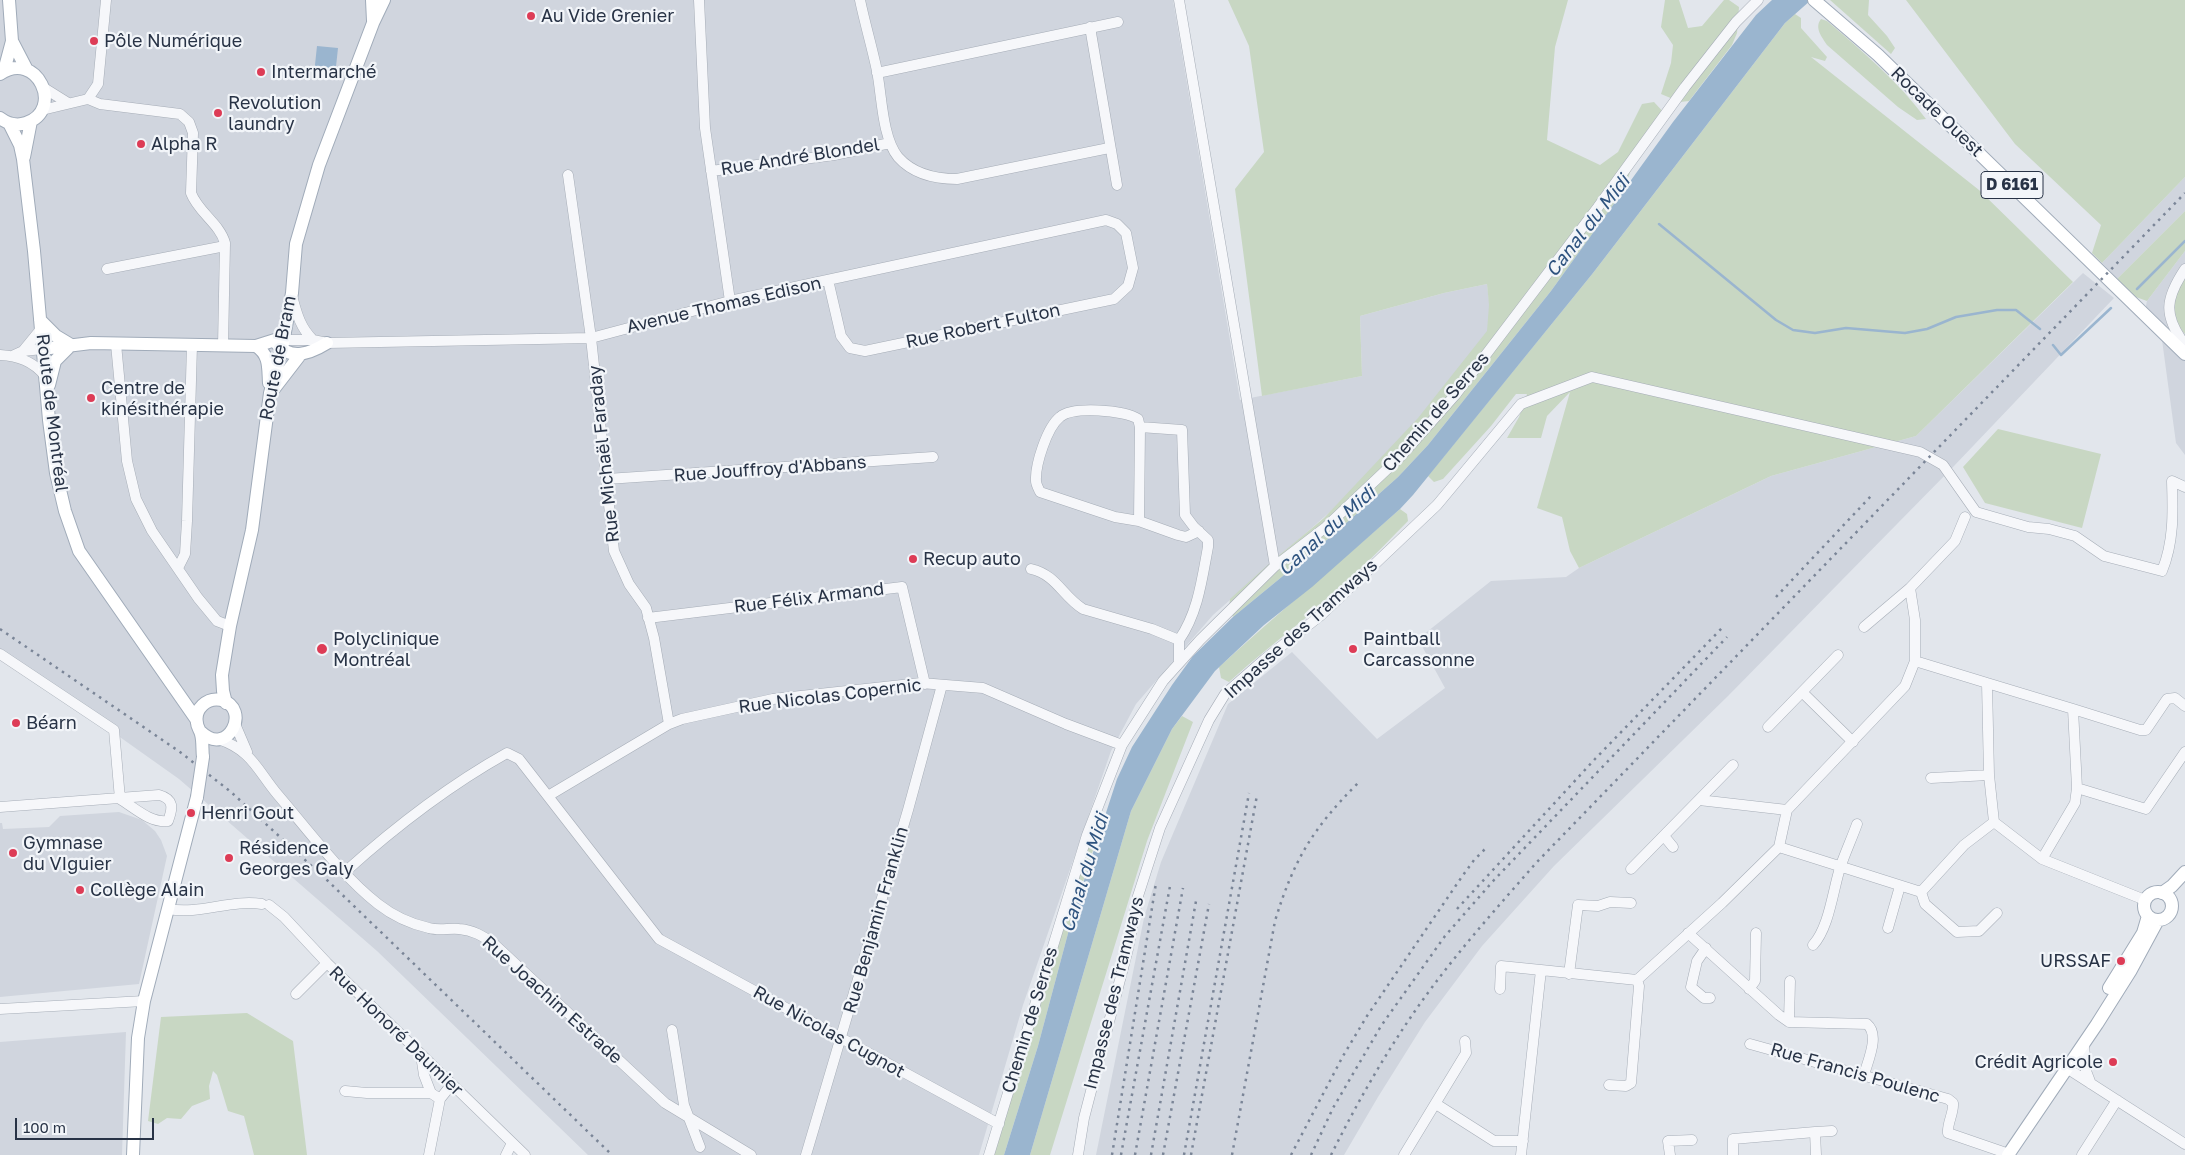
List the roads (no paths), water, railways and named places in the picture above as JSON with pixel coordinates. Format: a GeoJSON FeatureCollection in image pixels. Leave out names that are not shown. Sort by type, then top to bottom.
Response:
{"type":"FeatureCollection","features":[{"type":"Feature","properties":{"kind":"main road"},"geometry":{"type":"LineString","coordinates":[[5,121],[17,124],[31,121],[42,110],[45,103],[44,88],[40,80],[27,70],[12,41],[8,0]]}},
{"type":"Feature","properties":{"kind":"main road","name":"Route de Bram"},"geometry":{"type":"LineString","coordinates":[[372,0],[373,23]]}},
{"type":"Feature","properties":{"kind":"main road","name":"Route de Bram"},"geometry":{"type":"LineString","coordinates":[[226,703],[222,675],[230,626],[252,530],[270,394],[292,293],[296,244],[319,165],[373,23],[384,0]]}},
{"type":"Feature","properties":{"kind":"main road","name":"Rocade Ouest"},"geometry":{"type":"LineString","coordinates":[[1814,0],[1885,60],[2185,354]]}},
{"type":"Feature","properties":{"kind":"main road"},"geometry":{"type":"LineString","coordinates":[[2,73],[12,41]]}},
{"type":"Feature","properties":{"kind":"main road"},"geometry":{"type":"LineString","coordinates":[[2,73],[11,69],[27,70]]}},
{"type":"Feature","properties":{"kind":"main road","name":"Route de Montréal"},"geometry":{"type":"LineString","coordinates":[[5,121],[20,146],[23,159],[56,473],[65,511],[79,551],[196,719]]}},
{"type":"Feature","properties":{"kind":"main road","name":"Route de Montréal"},"geometry":{"type":"LineString","coordinates":[[23,159],[31,121]]}},
{"type":"Feature","properties":{"kind":"main road"},"geometry":{"type":"LineString","coordinates":[[296,244],[286,278],[280,343],[288,353],[300,355]]}},
{"type":"Feature","properties":{"kind":"main road"},"geometry":{"type":"LineString","coordinates":[[40,324],[71,345]]}},
{"type":"Feature","properties":{"kind":"main road"},"geometry":{"type":"LineString","coordinates":[[42,349],[71,345],[256,346],[280,343]]}},
{"type":"Feature","properties":{"kind":"main road"},"geometry":{"type":"LineString","coordinates":[[270,394],[300,355],[327,343]]}},
{"type":"Feature","properties":{"kind":"main road"},"geometry":{"type":"LineString","coordinates":[[47,390],[55,361],[71,345]]}},
{"type":"Feature","properties":{"kind":"main road"},"geometry":{"type":"LineString","coordinates":[[256,346],[267,357],[270,394]]}},
{"type":"Feature","properties":{"kind":"main road"},"geometry":{"type":"LineString","coordinates":[[133,1155],[138,1038],[144,1001],[197,797],[203,757],[201,732],[196,719],[200,708],[209,701],[221,700],[233,710],[235,724],[229,734],[216,739],[203,757]]}},
{"type":"Feature","properties":{"kind":"main road"},"geometry":{"type":"LineString","coordinates":[[201,732],[216,739]]}},
{"type":"Feature","properties":{"kind":"main road"},"geometry":{"type":"LineString","coordinates":[[2162,893],[2172,886],[2185,872]]}},
{"type":"Feature","properties":{"kind":"main road"},"geometry":{"type":"LineString","coordinates":[[2009,1154],[2065,1067],[2143,933],[2153,918],[2167,916],[2170,912],[2171,902],[2185,883]]}},
{"type":"Feature","properties":{"kind":"main road"},"geometry":{"type":"LineString","coordinates":[[2153,918],[2145,911],[2146,900],[2153,893],[2162,893],[2171,902]]}},
{"type":"Feature","properties":{"kind":"main road"},"geometry":{"type":"LineString","coordinates":[[2065,1067],[2084,1044],[2131,970],[2153,918]]}},
{"type":"Feature","properties":{"kind":"street"},"geometry":{"type":"LineString","coordinates":[[42,110],[68,103],[79,103],[88,99],[98,84],[106,0]]}},
{"type":"Feature","properties":{"kind":"street"},"geometry":{"type":"LineString","coordinates":[[699,0],[705,128],[730,300]]}},
{"type":"Feature","properties":{"kind":"street"},"geometry":{"type":"LineString","coordinates":[[860,0],[877,73],[890,143],[898,157],[914,170],[938,179],[957,179],[1110,148]]}},
{"type":"Feature","properties":{"kind":"street"},"geometry":{"type":"LineString","coordinates":[[1179,0],[1275,566]]}},
{"type":"Feature","properties":{"kind":"street","name":"Chemin de Serres"},"geometry":{"type":"LineString","coordinates":[[989,1155],[1087,835],[1122,745],[1163,681],[1275,566],[1326,527],[1401,456],[1456,394],[1617,183],[1685,86],[1736,22],[1758,0]]}},
{"type":"Feature","properties":{"kind":"street"},"geometry":{"type":"LineString","coordinates":[[877,73],[1118,22]]}},
{"type":"Feature","properties":{"kind":"street"},"geometry":{"type":"LineString","coordinates":[[1090,27],[1117,184]]}},
{"type":"Feature","properties":{"kind":"street"},"geometry":{"type":"LineString","coordinates":[[44,88],[68,103]]}},
{"type":"Feature","properties":{"kind":"street"},"geometry":{"type":"LineString","coordinates":[[88,99],[100,104],[180,114],[192,126],[191,193],[194,202],[220,233],[225,246],[223,346]]}},
{"type":"Feature","properties":{"kind":"street","name":"Rue André Blondel"},"geometry":{"type":"LineString","coordinates":[[711,171],[834,155],[890,143]]}},
{"type":"Feature","properties":{"kind":"street","name":"Rue Michaël Faraday"},"geometry":{"type":"LineString","coordinates":[[568,175],[591,338],[614,551],[628,584],[646,608],[670,724]]}},
{"type":"Feature","properties":{"kind":"street","name":"Avenue Thomas Edison"},"geometry":{"type":"LineString","coordinates":[[280,343],[313,340],[327,343],[591,338],[730,300],[1086,223],[1106,220],[1117,224],[1126,233]]}},
{"type":"Feature","properties":{"kind":"street","name":"Rue Robert Fulton"},"geometry":{"type":"LineString","coordinates":[[828,280],[841,336],[850,348],[865,351],[1114,299],[1128,286],[1133,268],[1126,233]]}},
{"type":"Feature","properties":{"kind":"street"},"geometry":{"type":"LineString","coordinates":[[107,269],[225,246]]}},
{"type":"Feature","properties":{"kind":"street"},"geometry":{"type":"LineString","coordinates":[[2185,269],[2169,299],[2170,316],[2179,337],[2185,345]]}},
{"type":"Feature","properties":{"kind":"street"},"geometry":{"type":"LineString","coordinates":[[292,293],[298,318],[305,331],[313,340]]}},
{"type":"Feature","properties":{"kind":"street"},"geometry":{"type":"LineString","coordinates":[[23,351],[40,324]]}},
{"type":"Feature","properties":{"kind":"street"},"geometry":{"type":"LineString","coordinates":[[116,344],[127,461],[136,499],[152,530],[192,590],[217,621],[230,626]]}},
{"type":"Feature","properties":{"kind":"street"},"geometry":{"type":"LineString","coordinates":[[178,568],[184,554],[187,521],[192,345]]}},
{"type":"Feature","properties":{"kind":"street"},"geometry":{"type":"LineString","coordinates":[[12,356],[23,351],[42,349]]}},
{"type":"Feature","properties":{"kind":"street"},"geometry":{"type":"LineString","coordinates":[[0,355],[12,356],[35,365],[45,376]]}},
{"type":"Feature","properties":{"kind":"street","name":"Impasse des Tramways"},"geometry":{"type":"LineString","coordinates":[[1078,1155],[1084,1118],[1128,949],[1138,896],[1160,828],[1209,720],[1225,694],[1265,659],[1320,616],[1436,505],[1521,404],[1592,377],[1920,452],[1943,465],[1976,512],[2028,527],[2049,529],[2075,536],[2104,556],[2162,571],[2171,539],[2173,515],[2172,481],[2185,487]]}},
{"type":"Feature","properties":{"kind":"street"},"geometry":{"type":"LineString","coordinates":[[1139,521],[1140,427],[1138,419],[1132,415],[1101,410],[1061,416],[1052,425],[1041,452],[1036,482],[1040,492],[1115,517],[1139,521],[1186,537],[1199,531]]}},
{"type":"Feature","properties":{"kind":"street"},"geometry":{"type":"LineString","coordinates":[[1140,427],[1182,430],[1185,515],[1208,540],[1199,594],[1187,629],[1179,640],[1179,663]]}},
{"type":"Feature","properties":{"kind":"street","name":"Rue Jouffroy d'Abbans"},"geometry":{"type":"LineString","coordinates":[[607,479],[934,457]]}},
{"type":"Feature","properties":{"kind":"street"},"geometry":{"type":"LineString","coordinates":[[1864,627],[1910,588],[1955,541],[1965,517]]}},
{"type":"Feature","properties":{"kind":"street"},"geometry":{"type":"LineString","coordinates":[[1031,569],[1042,571],[1051,577],[1074,604],[1083,609],[1152,629],[1179,640]]}},
{"type":"Feature","properties":{"kind":"street","name":"Rue Félix Armand"},"geometry":{"type":"LineString","coordinates":[[648,618],[902,587],[925,684]]}},
{"type":"Feature","properties":{"kind":"street"},"geometry":{"type":"LineString","coordinates":[[1500,989],[1501,966],[1637,980],[1779,847],[1786,810],[1905,686],[1915,661],[1915,620],[1910,588]]}},
{"type":"Feature","properties":{"kind":"street"},"geometry":{"type":"LineString","coordinates":[[0,654],[114,730],[120,799]]}},
{"type":"Feature","properties":{"kind":"street"},"geometry":{"type":"LineString","coordinates":[[1768,727],[1838,655]]}},
{"type":"Feature","properties":{"kind":"street"},"geometry":{"type":"LineString","coordinates":[[1915,661],[2140,730],[2146,730],[2167,699],[2175,698],[2185,706]]}},
{"type":"Feature","properties":{"kind":"street"},"geometry":{"type":"LineString","coordinates":[[1986,683],[1989,775],[1994,822],[2042,859],[2146,900]]}},
{"type":"Feature","properties":{"kind":"street","name":"Rue Nicolas Copernic"},"geometry":{"type":"LineString","coordinates":[[548,796],[682,718],[773,699],[925,684],[983,688],[1049,718],[1122,745]]}},
{"type":"Feature","properties":{"kind":"street","name":"Rue Benjamin Franklin"},"geometry":{"type":"LineString","coordinates":[[806,1155],[942,684]]}},
{"type":"Feature","properties":{"kind":"street"},"geometry":{"type":"LineString","coordinates":[[1802,692],[1853,742]]}},
{"type":"Feature","properties":{"kind":"street"},"geometry":{"type":"LineString","coordinates":[[2042,859],[2075,803],[2077,788],[2073,709]]}},
{"type":"Feature","properties":{"kind":"street","name":"Rue Joachim Estrade"},"geometry":{"type":"LineString","coordinates":[[235,724],[248,755]]}},
{"type":"Feature","properties":{"kind":"street","name":"Rue Joachim Estrade"},"geometry":{"type":"LineString","coordinates":[[216,739],[238,746],[248,755],[278,794],[345,872],[377,903],[388,911],[414,924],[438,930],[470,930],[494,944],[665,1103],[751,1155]]}},
{"type":"Feature","properties":{"kind":"street"},"geometry":{"type":"LineString","coordinates":[[2077,788],[2146,810],[2185,752]]}},
{"type":"Feature","properties":{"kind":"street"},"geometry":{"type":"LineString","coordinates":[[345,872],[399,825],[464,780],[507,754],[519,759],[548,796]]}},
{"type":"Feature","properties":{"kind":"street"},"geometry":{"type":"LineString","coordinates":[[1631,869],[1732,766]]}},
{"type":"Feature","properties":{"kind":"street"},"geometry":{"type":"LineString","coordinates":[[1931,778],[1989,775]]}},
{"type":"Feature","properties":{"kind":"street"},"geometry":{"type":"LineString","coordinates":[[0,807],[159,795],[166,797],[170,801],[172,811],[168,820],[160,822],[153,820],[120,799]]}},
{"type":"Feature","properties":{"kind":"street","name":"Rue Nicolas Cugnot"},"geometry":{"type":"LineString","coordinates":[[548,796],[660,939],[999,1124]]}},
{"type":"Feature","properties":{"kind":"street"},"geometry":{"type":"LineString","coordinates":[[1699,800],[1786,810]]}},
{"type":"Feature","properties":{"kind":"street"},"geometry":{"type":"LineString","coordinates":[[1921,892],[1964,845],[1994,822]]}},
{"type":"Feature","properties":{"kind":"street"},"geometry":{"type":"LineString","coordinates":[[1813,945],[1819,939],[1841,867],[1857,824]]}},
{"type":"Feature","properties":{"kind":"street"},"geometry":{"type":"LineString","coordinates":[[1664,836],[1673,847]]}},
{"type":"Feature","properties":{"kind":"street"},"geometry":{"type":"LineString","coordinates":[[1779,847],[1921,892]]}},
{"type":"Feature","properties":{"kind":"street"},"geometry":{"type":"LineString","coordinates":[[1888,928],[1900,886]]}},
{"type":"Feature","properties":{"kind":"street"},"geometry":{"type":"LineString","coordinates":[[1921,892],[1925,904],[1957,932],[1979,931],[1996,913]]}},
{"type":"Feature","properties":{"kind":"street","name":"Rue Honoré Daumier"},"geometry":{"type":"LineString","coordinates":[[168,909],[190,911],[248,902],[266,905],[284,917],[327,963],[525,1155]]}},
{"type":"Feature","properties":{"kind":"street"},"geometry":{"type":"LineString","coordinates":[[1569,974],[1578,905],[1598,906],[1610,902],[1632,903]]}},
{"type":"Feature","properties":{"kind":"street"},"geometry":{"type":"LineString","coordinates":[[1688,933],[1789,1022],[1867,1024],[1872,1029],[1874,1036],[1864,1075]]}},
{"type":"Feature","properties":{"kind":"street"},"geometry":{"type":"LineString","coordinates":[[1750,989],[1755,981],[1756,934]]}},
{"type":"Feature","properties":{"kind":"street"},"geometry":{"type":"LineString","coordinates":[[1706,948],[1697,961],[1691,987],[1704,998],[1710,998]]}},
{"type":"Feature","properties":{"kind":"street"},"geometry":{"type":"LineString","coordinates":[[296,994],[327,963]]}},
{"type":"Feature","properties":{"kind":"street"},"geometry":{"type":"LineString","coordinates":[[1521,1155],[1541,970]]}},
{"type":"Feature","properties":{"kind":"street"},"geometry":{"type":"LineString","coordinates":[[1609,1085],[1626,1086],[1631,1083],[1639,986],[1637,980]]}},
{"type":"Feature","properties":{"kind":"street"},"geometry":{"type":"LineString","coordinates":[[1789,1022],[1790,981]]}},
{"type":"Feature","properties":{"kind":"street"},"geometry":{"type":"LineString","coordinates":[[0,1009],[144,1001]]}},
{"type":"Feature","properties":{"kind":"street"},"geometry":{"type":"LineString","coordinates":[[672,1030],[688,1118],[700,1147]]}},
{"type":"Feature","properties":{"kind":"street"},"geometry":{"type":"LineString","coordinates":[[1404,1155],[1466,1053],[1465,1041]]}},
{"type":"Feature","properties":{"kind":"street","name":"Rue Francis Poulenc"},"geometry":{"type":"LineString","coordinates":[[1750,1044],[1948,1100],[1952,1103],[1953,1107],[1948,1133],[2009,1154]]}},
{"type":"Feature","properties":{"kind":"street"},"geometry":{"type":"LineString","coordinates":[[2084,1044],[2086,1071],[2091,1084]]}},
{"type":"Feature","properties":{"kind":"street"},"geometry":{"type":"LineString","coordinates":[[421,1055],[424,1075],[431,1093]]}},
{"type":"Feature","properties":{"kind":"street"},"geometry":{"type":"LineString","coordinates":[[2065,1067],[2185,1144]]}},
{"type":"Feature","properties":{"kind":"street"},"geometry":{"type":"LineString","coordinates":[[428,1155],[440,1099],[452,1084]]}},
{"type":"Feature","properties":{"kind":"street"},"geometry":{"type":"LineString","coordinates":[[345,1091],[431,1093],[440,1099]]}},
{"type":"Feature","properties":{"kind":"street"},"geometry":{"type":"LineString","coordinates":[[2082,1155],[2117,1100]]}},
{"type":"Feature","properties":{"kind":"street"},"geometry":{"type":"LineString","coordinates":[[1436,1104],[1494,1141],[1524,1138]]}},
{"type":"Feature","properties":{"kind":"street"},"geometry":{"type":"LineString","coordinates":[[1734,1155],[1732,1139],[1832,1131]]}},
{"type":"Feature","properties":{"kind":"street"},"geometry":{"type":"LineString","coordinates":[[1814,1132],[1816,1155]]}},
{"type":"Feature","properties":{"kind":"street"},"geometry":{"type":"LineString","coordinates":[[1670,1155],[1668,1141],[1692,1140]]}},
{"type":"Feature","properties":{"kind":"street"},"geometry":{"type":"LineString","coordinates":[[506,1155],[512,1143]]}},
{"type":"Feature","properties":{"kind":"water"},"geometry":{"type":"Polygon","coordinates":[[[1772,0],[1811,0],[1785,23],[1593,273],[1413,495],[1400,509],[1312,587],[1264,625],[1215,671],[1172,729],[1131,811],[1030,1155],[1004,1155],[1038,1046],[1074,911],[1117,779],[1132,747],[1172,685],[1193,656],[1233,617],[1334,534],[1398,477],[1428,445],[1551,291],[1673,122],[1756,15],[1772,0]]]}},
{"type":"Feature","properties":{"kind":"water"},"geometry":{"type":"Polygon","coordinates":[[[317,46],[338,48],[335,76],[314,74],[317,46]]]}},
{"type":"Feature","properties":{"kind":"waterway"},"geometry":{"type":"LineString","coordinates":[[1659,224],[1776,320],[1793,330],[1815,333],[1846,328],[1905,333],[1927,329],[1956,317],[1997,310],[2016,310],[2040,329]]}},
{"type":"Feature","properties":{"kind":"waterway"},"geometry":{"type":"LineString","coordinates":[[2137,289],[2185,241]]}},
{"type":"Feature","properties":{"kind":"waterway"},"geometry":{"type":"LineString","coordinates":[[2053,345],[2061,355],[2111,308]]}},
{"type":"Feature","properties":{"kind":"railway"},"geometry":{"type":"LineString","coordinates":[[1331,1155],[1379,1066],[1421,1002],[1460,952],[1536,863],[2185,193]]}},
{"type":"Feature","properties":{"kind":"railway"},"geometry":{"type":"LineString","coordinates":[[1776,597],[1871,496]]}},
{"type":"Feature","properties":{"kind":"railway"},"geometry":{"type":"LineString","coordinates":[[1457,909],[1595,759],[1722,628]]}},
{"type":"Feature","properties":{"kind":"railway"},"geometry":{"type":"LineString","coordinates":[[0,629],[180,752],[231,792],[328,881],[612,1155]]}},
{"type":"Feature","properties":{"kind":"railway"},"geometry":{"type":"LineString","coordinates":[[1311,1155],[1333,1108],[1381,1026],[1445,936],[1494,880],[1727,637]]}},
{"type":"Feature","properties":{"kind":"railway"},"geometry":{"type":"LineString","coordinates":[[1232,1155],[1275,921],[1282,899],[1298,862],[1317,830],[1329,814],[1359,782]]}},
{"type":"Feature","properties":{"kind":"railway"},"geometry":{"type":"LineString","coordinates":[[1184,1155],[1249,793]]}},
{"type":"Feature","properties":{"kind":"railway"},"geometry":{"type":"LineString","coordinates":[[1191,1155],[1257,795]]}},
{"type":"Feature","properties":{"kind":"railway"},"geometry":{"type":"LineString","coordinates":[[1291,1155],[1343,1056],[1367,1016],[1461,878],[1474,860],[1487,847]]}},
{"type":"Feature","properties":{"kind":"railway"},"geometry":{"type":"LineString","coordinates":[[1112,1155],[1156,883]]}},
{"type":"Feature","properties":{"kind":"railway"},"geometry":{"type":"LineString","coordinates":[[1121,1155],[1170,886]]}},
{"type":"Feature","properties":{"kind":"railway"},"geometry":{"type":"LineString","coordinates":[[1135,1155],[1183,888]]}},
{"type":"Feature","properties":{"kind":"railway"},"geometry":{"type":"LineString","coordinates":[[1151,1155],[1196,901]]}},
{"type":"Feature","properties":{"kind":"railway"},"geometry":{"type":"LineString","coordinates":[[1163,1155],[1209,904]]}},
{"type":"Feature","properties":{"kind":"place","name":"Au Vide Grenier"},"geometry":{"type":"Point","coordinates":[531,16]}},
{"type":"Feature","properties":{"kind":"place","name":"Pôle Numérique"},"geometry":{"type":"Point","coordinates":[94,41]}},
{"type":"Feature","properties":{"kind":"place","name":"Intermarché"},"geometry":{"type":"Point","coordinates":[261,72]}},
{"type":"Feature","properties":{"kind":"place","name":"Revolution laundry"},"geometry":{"type":"Point","coordinates":[218,113]}},
{"type":"Feature","properties":{"kind":"place","name":"Alpha R"},"geometry":{"type":"Point","coordinates":[141,144]}},
{"type":"Feature","properties":{"kind":"place","name":"Centre de kinésithérapie"},"geometry":{"type":"Point","coordinates":[91,398]}},
{"type":"Feature","properties":{"kind":"place","name":"Recup auto"},"geometry":{"type":"Point","coordinates":[913,559]}},
{"type":"Feature","properties":{"kind":"place","name":"Polyclinique Montréal"},"geometry":{"type":"Point","coordinates":[322,649]}},
{"type":"Feature","properties":{"kind":"place","name":"Paintball Carcassonne"},"geometry":{"type":"Point","coordinates":[1353,649]}},
{"type":"Feature","properties":{"kind":"place","name":"Béarn"},"geometry":{"type":"Point","coordinates":[16,723]}},
{"type":"Feature","properties":{"kind":"place","name":"Henri Gout"},"geometry":{"type":"Point","coordinates":[191,813]}},
{"type":"Feature","properties":{"kind":"place","name":"Gymnase du VIguier"},"geometry":{"type":"Point","coordinates":[13,853]}},
{"type":"Feature","properties":{"kind":"place","name":"Résidence Georges Galy"},"geometry":{"type":"Point","coordinates":[229,858]}},
{"type":"Feature","properties":{"kind":"place","name":"Collège Alain"},"geometry":{"type":"Point","coordinates":[80,890]}},
{"type":"Feature","properties":{"kind":"place","name":"URSSAF"},"geometry":{"type":"Point","coordinates":[2121,961]}},
{"type":"Feature","properties":{"kind":"place","name":"Crédit Agricole"},"geometry":{"type":"Point","coordinates":[2113,1062]}},
{"type":"Feature","properties":{"kind":"water label","name":"Canal du Midi"},"geometry":{"type":"Point","coordinates":[1588,226]}},
{"type":"Feature","properties":{"kind":"water label","name":"Canal du Midi"},"geometry":{"type":"Point","coordinates":[1327,531]}},
{"type":"Feature","properties":{"kind":"water label","name":"Canal du Midi"},"geometry":{"type":"Point","coordinates":[1085,873]}}]}
